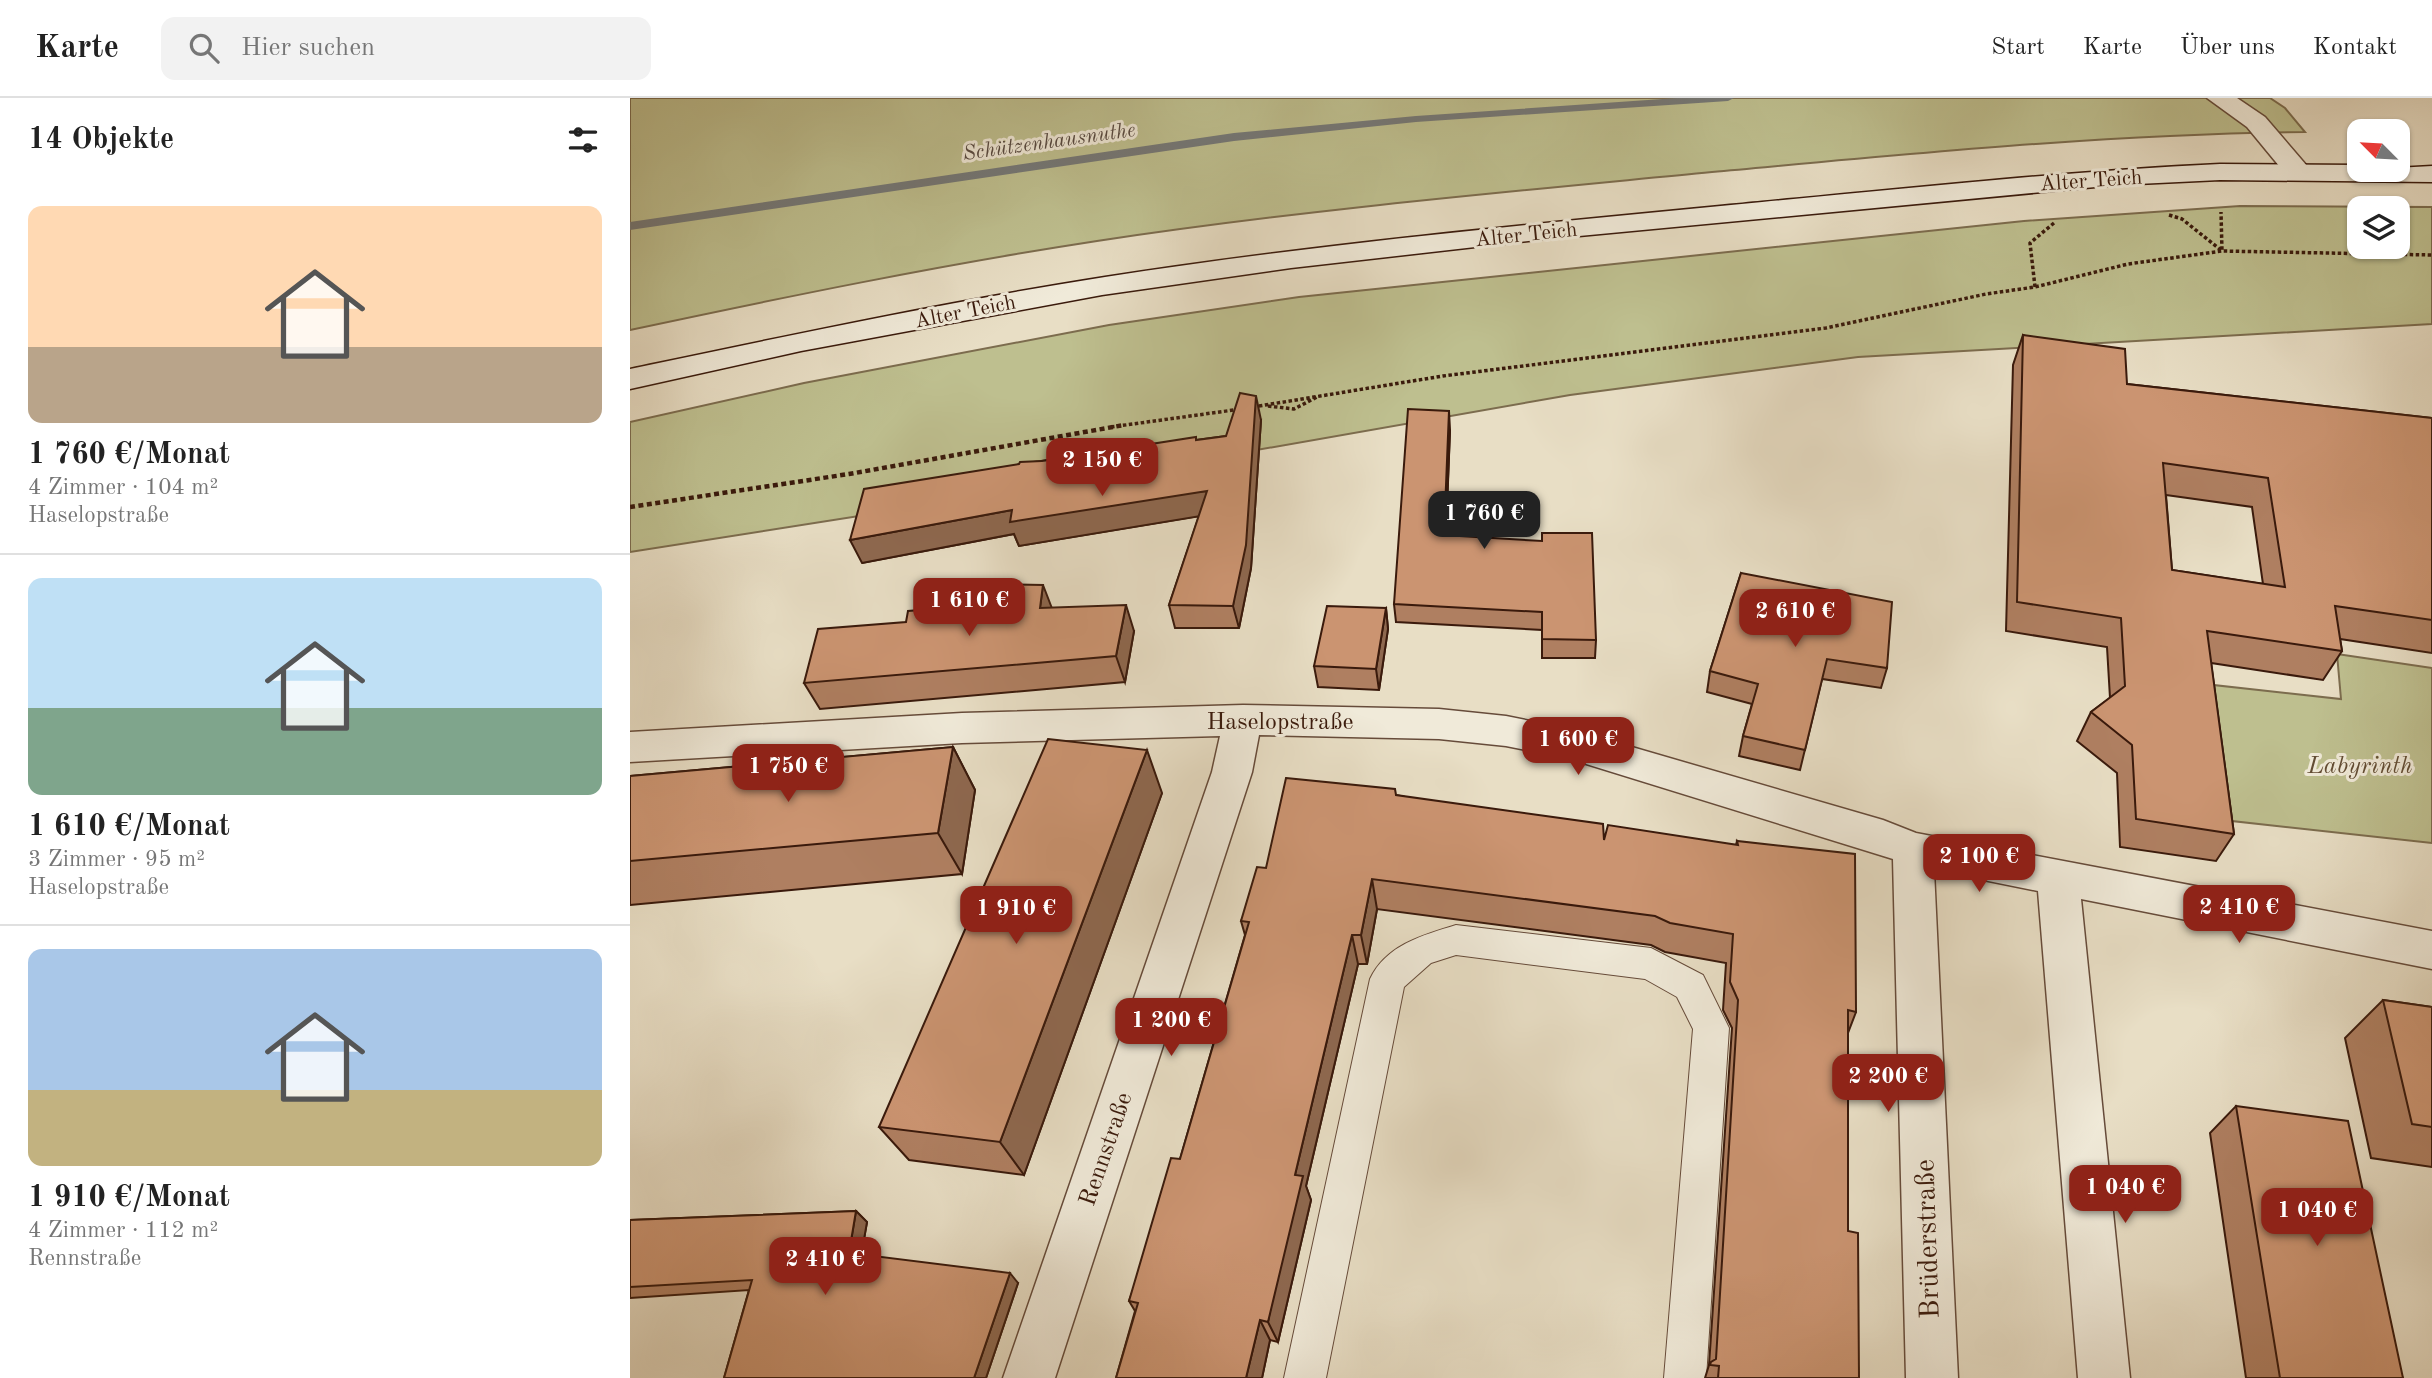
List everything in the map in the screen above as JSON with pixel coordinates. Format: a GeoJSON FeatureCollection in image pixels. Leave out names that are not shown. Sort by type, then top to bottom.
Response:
{"type":"FeatureCollection","features":[{"type":"Feature","properties":{"kind":"street"},"geometry":{"type":"LineString","coordinates":[[2222,99],[2256,122],[2298,172]]}},
{"type":"Feature","properties":{"kind":"street","name":"Alter Teich"},"geometry":{"type":"LineString","coordinates":[[630,379],[801,342],[1089,288],[1292,259],[2002,187],[2220,172],[2432,174]]}},
{"type":"Feature","properties":{"kind":"street","name":"Haselopstraße"},"geometry":{"type":"LineString","coordinates":[[630,747],[962,728],[1242,720],[1439,724],[1519,733],[1570,744],[1883,836],[1913,849],[2432,950]]}},
{"type":"Feature","properties":{"kind":"street","name":"Rennstraße"},"geometry":{"type":"LineString","coordinates":[[1029,1378],[1232,772],[1242,720]]}},
{"type":"Feature","properties":{"kind":"street","name":"Brüderstraße"},"geometry":{"type":"LineString","coordinates":[[1913,849],[1931,1378]]}},
{"type":"Feature","properties":{"kind":"street"},"geometry":{"type":"LineString","coordinates":[[2058,878],[2104,1378]]}},
{"type":"Feature","properties":{"kind":"lane"},"geometry":{"type":"LineString","coordinates":[[1305,1378],[1388,979],[1420,951],[1456,940],[1651,964],[1690,986],[1711,1028],[1685,1378]]}},
{"type":"Feature","properties":{"kind":"path"},"geometry":{"type":"LineString","coordinates":[[2220,172],[2222,251]]}},
{"type":"Feature","properties":{"kind":"path"},"geometry":{"type":"LineString","coordinates":[[2158,211],[2182,219],[2222,251]]}},
{"type":"Feature","properties":{"kind":"path"},"geometry":{"type":"LineString","coordinates":[[2035,287],[2030,243],[2057,221]]}},
{"type":"Feature","properties":{"kind":"path"},"geometry":{"type":"LineString","coordinates":[[630,507],[849,474],[1101,428],[1443,376],[1826,328],[1986,294],[2035,287],[2128,264],[2222,251],[2432,255]]}},
{"type":"Feature","properties":{"kind":"path"},"geometry":{"type":"LineString","coordinates":[[1264,405],[1286,411],[1305,407],[1318,396]]}},
{"type":"Feature","properties":{"kind":"green space"},"geometry":{"type":"Polygon","coordinates":[[[630,98],[2270,98],[2285,108],[2305,132],[2156,137],[1934,152],[1327,211],[1038,250],[863,282],[630,330],[630,98]]]}},
{"type":"Feature","properties":{"kind":"green space"},"geometry":{"type":"Polygon","coordinates":[[[2240,206],[2347,207],[2347,259],[2410,259],[2410,207],[2432,207],[2432,324],[1858,357],[1570,395],[1069,483],[630,552],[630,422],[804,383],[1109,325],[1299,297],[2024,221],[2240,206]]]}},
{"type":"Feature","properties":{"kind":"green space","name":"Labyrinth"},"geometry":{"type":"Polygon","coordinates":[[[2337,654],[2432,668],[2432,843],[2232,821],[2213,685],[2341,699],[2337,654]]]}},
{"type":"Feature","properties":{"kind":"building"},"geometry":{"type":"Polygon","coordinates":[[[2023,335],[2125,349],[2127,384],[2432,418],[2432,620],[2335,606],[2342,651],[2207,631],[2234,834],[2136,819],[2132,745],[2091,712],[2125,686],[2121,618],[2017,602],[2023,335]],[[2163,463],[2172,570],[2285,587],[2268,478],[2163,463]]]}},
{"type":"Feature","properties":{"kind":"building"},"geometry":{"type":"Polygon","coordinates":[[[1240,393],[1256,396],[1246,545],[1233,606],[1169,605],[1207,491],[1010,522],[1012,510],[850,540],[864,489],[1020,462],[1042,461],[1196,437],[1196,440],[1226,436],[1240,393]]]}},
{"type":"Feature","properties":{"kind":"building"},"geometry":{"type":"Polygon","coordinates":[[[1408,409],[1449,411],[1444,535],[1542,541],[1542,533],[1592,533],[1596,640],[1542,639],[1542,612],[1394,604],[1408,409]]]}},
{"type":"Feature","properties":{"kind":"building"},"geometry":{"type":"Polygon","coordinates":[[[1741,573],[1892,602],[1887,668],[1827,659],[1805,750],[1743,736],[1758,684],[1710,671],[1741,573]]]}},
{"type":"Feature","properties":{"kind":"building"},"geometry":{"type":"Polygon","coordinates":[[[998,584],[1043,585],[1040,608],[1126,605],[1116,656],[804,683],[818,629],[906,622],[908,611],[994,604],[998,584]]]}},
{"type":"Feature","properties":{"kind":"building"},"geometry":{"type":"Polygon","coordinates":[[[1327,606],[1386,608],[1376,669],[1314,666],[1327,606]]]}},
{"type":"Feature","properties":{"kind":"building"},"geometry":{"type":"Polygon","coordinates":[[[1048,739],[1147,750],[1000,1142],[879,1127],[1048,739]]]}},
{"type":"Feature","properties":{"kind":"building"},"geometry":{"type":"Polygon","coordinates":[[[953,747],[938,833],[630,861],[630,776],[953,747]]]}},
{"type":"Feature","properties":{"kind":"building"},"geometry":{"type":"Polygon","coordinates":[[[1286,778],[1395,789],[1396,795],[1603,824],[1604,840],[1608,825],[1738,845],[1737,841],[1855,854],[1856,1012],[1848,1010],[1848,1231],[1858,1233],[1859,1378],[1718,1378],[1719,1366],[1710,1365],[1716,1359],[1738,1000],[1730,982],[1733,934],[1670,923],[1655,916],[1372,879],[1361,935],[1352,935],[1295,1175],[1303,1176],[1268,1322],[1260,1320],[1246,1378],[1116,1378],[1138,1303],[1129,1301],[1171,1158],[1180,1159],[1249,922],[1241,921],[1257,867],[1266,868],[1286,778]]]}},
{"type":"Feature","properties":{"kind":"building"},"geometry":{"type":"Polygon","coordinates":[[[2383,1000],[2432,1007],[2432,1127],[2412,1124],[2383,1000]]]}},
{"type":"Feature","properties":{"kind":"building"},"geometry":{"type":"Polygon","coordinates":[[[2236,1106],[2348,1121],[2403,1378],[2280,1378],[2236,1106]]]}},
{"type":"Feature","properties":{"kind":"building"},"geometry":{"type":"Polygon","coordinates":[[[856,1211],[849,1253],[1010,1273],[974,1378],[724,1378],[752,1280],[630,1287],[630,1220],[856,1211]]]}},
{"type":"Feature","properties":{"kind":"waterway","name":"Schützenhausnuthe"},"geometry":{"type":"LineString","coordinates":[[630,226],[1234,137],[1416,119],[1728,98]]}}]}
